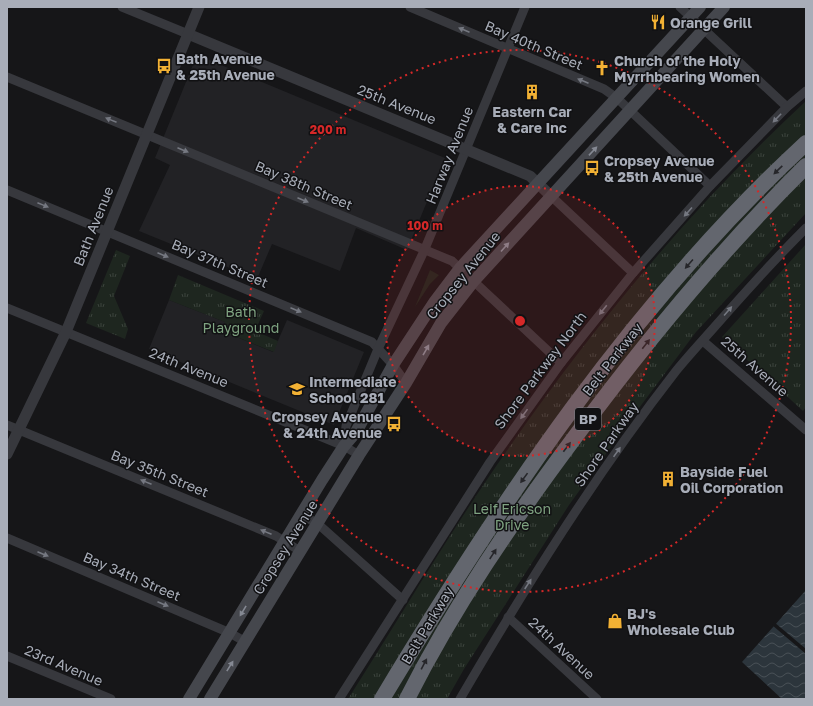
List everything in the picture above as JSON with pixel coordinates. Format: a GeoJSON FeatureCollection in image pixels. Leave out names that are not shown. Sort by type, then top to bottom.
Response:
{"type":"FeatureCollection","features":[{"type":"Feature","properties":{"kind":"highway","name":"Belt Parkway"},"geometry":{"type":"LineString","coordinates":[[382,699],[443,598],[476,547],[586,390],[669,287],[710,240],[754,193],[806,143]]}},
{"type":"Feature","properties":{"kind":"highway","name":"Belt Parkway"},"geometry":{"type":"LineString","coordinates":[[407,699],[426,661],[494,552],[531,497],[607,394],[684,297],[725,250],[806,166]]}},
{"type":"Feature","properties":{"kind":"main road","name":"Cropsey Avenue"},"geometry":{"type":"LineString","coordinates":[[189,699],[284,541],[344,446],[356,432],[394,365],[436,301],[460,268],[618,99],[700,7]]}},
{"type":"Feature","properties":{"kind":"main road","name":"Cropsey Avenue"},"geometry":{"type":"LineString","coordinates":[[210,699],[359,455],[406,383],[441,323],[474,282],[551,196],[630,112],[724,7]]}},
{"type":"Feature","properties":{"kind":"street","name":"25th Avenue"},"geometry":{"type":"LineString","coordinates":[[122,7],[530,176],[633,273]]}},
{"type":"Feature","properties":{"kind":"street","name":"Bath Avenue"},"geometry":{"type":"LineString","coordinates":[[7,454],[66,332],[199,7]]}},
{"type":"Feature","properties":{"kind":"street","name":"Bay 40th Street"},"geometry":{"type":"LineString","coordinates":[[410,7],[604,89],[618,99],[630,112],[710,186]]}},
{"type":"Feature","properties":{"kind":"street","name":"Harway Avenue"},"geometry":{"type":"LineString","coordinates":[[344,446],[346,426],[378,349],[424,251],[525,7]]}},
{"type":"Feature","properties":{"kind":"street"},"geometry":{"type":"LineString","coordinates":[[680,7],[787,107]]}},
{"type":"Feature","properties":{"kind":"street","name":"Bay 38th Street"},"geometry":{"type":"LineString","coordinates":[[7,77],[424,251],[452,261],[561,363]]}},
{"type":"Feature","properties":{"kind":"street","name":"Shore Parkway North"},"geometry":{"type":"LineString","coordinates":[[339,699],[490,462],[561,363],[633,273],[710,186],[787,107],[806,91]]}},
{"type":"Feature","properties":{"kind":"street","name":"Bay 37th Street"},"geometry":{"type":"LineString","coordinates":[[7,190],[372,342],[394,365],[406,383]]}},
{"type":"Feature","properties":{"kind":"street","name":"Shore Parkway"},"geometry":{"type":"LineString","coordinates":[[460,699],[508,617],[575,512],[637,424],[677,370],[770,264],[806,228]]}},
{"type":"Feature","properties":{"kind":"street","name":"24th Avenue"},"geometry":{"type":"LineString","coordinates":[[7,308],[344,446],[359,455]]}},
{"type":"Feature","properties":{"kind":"street","name":"25th Avenue"},"geometry":{"type":"LineString","coordinates":[[703,341],[806,430]]}},
{"type":"Feature","properties":{"kind":"street","name":"Bay 35th Street"},"geometry":{"type":"LineString","coordinates":[[7,425],[276,536],[300,551]]}},
{"type":"Feature","properties":{"kind":"street"},"geometry":{"type":"LineString","coordinates":[[301,515],[318,523],[403,600]]}},
{"type":"Feature","properties":{"kind":"street","name":"Bay 34th Street"},"geometry":{"type":"LineString","coordinates":[[7,538],[230,633],[244,642]]}},
{"type":"Feature","properties":{"kind":"street","name":"24th Avenue"},"geometry":{"type":"LineString","coordinates":[[508,617],[597,699]]}},
{"type":"Feature","properties":{"kind":"street","name":"23rd Avenue"},"geometry":{"type":"LineString","coordinates":[[7,656],[111,699]]}},
{"type":"Feature","properties":{"kind":"shaded area"},"geometry":{"type":"Polygon","coordinates":[[[197,55],[445,158],[407,250],[356,228],[340,271],[272,244],[257,279],[139,231],[170,165],[155,158],[197,55]]]}},
{"type":"Feature","properties":{"kind":"shaded area","name":"Intermediate School 281"},"geometry":{"type":"Polygon","coordinates":[[[169,300],[225,322],[222,331],[273,352],[287,320],[364,352],[334,425],[149,349],[169,300]]]}},
{"type":"Feature","properties":{"kind":"green space","name":"Leif Ericson Drive"},"geometry":{"type":"Polygon","coordinates":[[[806,101],[806,213],[696,332],[639,408],[569,505],[464,669],[447,699],[348,699],[449,537],[484,484],[520,432],[595,332],[634,283],[717,189],[806,101]]]}},
{"type":"Feature","properties":{"kind":"green space"},"geometry":{"type":"Polygon","coordinates":[[[806,244],[806,407],[803,411],[722,337],[806,244]]]}},
{"type":"Feature","properties":{"kind":"green space"},"geometry":{"type":"Polygon","coordinates":[[[116,250],[130,256],[114,296],[128,329],[125,339],[86,323],[116,250]]]}},
{"type":"Feature","properties":{"kind":"green space"},"geometry":{"type":"Polygon","coordinates":[[[430,270],[439,275],[430,284],[415,307],[430,270]]]}},
{"type":"Feature","properties":{"kind":"green space","name":"Bath Playground"},"geometry":{"type":"Polygon","coordinates":[[[178,275],[264,311],[255,331],[278,341],[274,352],[222,331],[225,322],[169,300],[178,275]]]}},
{"type":"Feature","properties":{"kind":"water"},"geometry":{"type":"Polygon","coordinates":[[[806,590],[806,699],[782,699],[742,662],[806,590]]]}},
{"type":"Feature","properties":{"kind":"pier"},"geometry":{"type":"Polygon","coordinates":[[[774,622],[806,649],[806,654],[772,625],[774,622]]]}},
{"type":"Feature","properties":{"kind":"place","name":"Orange Grill"},"geometry":{"type":"Point","coordinates":[658,22]}},
{"type":"Feature","properties":{"kind":"place","name":"Bath Avenue & 25th Avenue"},"geometry":{"type":"Point","coordinates":[164,66]}},
{"type":"Feature","properties":{"kind":"place","name":"Church of the Holy Myrrhbearing Women"},"geometry":{"type":"Point","coordinates":[602,68]}},
{"type":"Feature","properties":{"kind":"place","name":"Eastern Car & Care Inc"},"geometry":{"type":"Point","coordinates":[532,92]}},
{"type":"Feature","properties":{"kind":"place","name":"Cropsey Avenue & 25th Avenue"},"geometry":{"type":"Point","coordinates":[592,168]}},
{"type":"Feature","properties":{"kind":"place","name":"Intermediate School 281"},"geometry":{"type":"Point","coordinates":[297,389]}},
{"type":"Feature","properties":{"kind":"place","name":"Cropsey Avenue & 24th Avenue"},"geometry":{"type":"Point","coordinates":[394,424]}},
{"type":"Feature","properties":{"kind":"place","name":"Bayside Fuel Oil Corporation"},"geometry":{"type":"Point","coordinates":[668,479]}},
{"type":"Feature","properties":{"kind":"place","name":"BJ's Wholesale Club"},"geometry":{"type":"Point","coordinates":[615,621]}}]}
